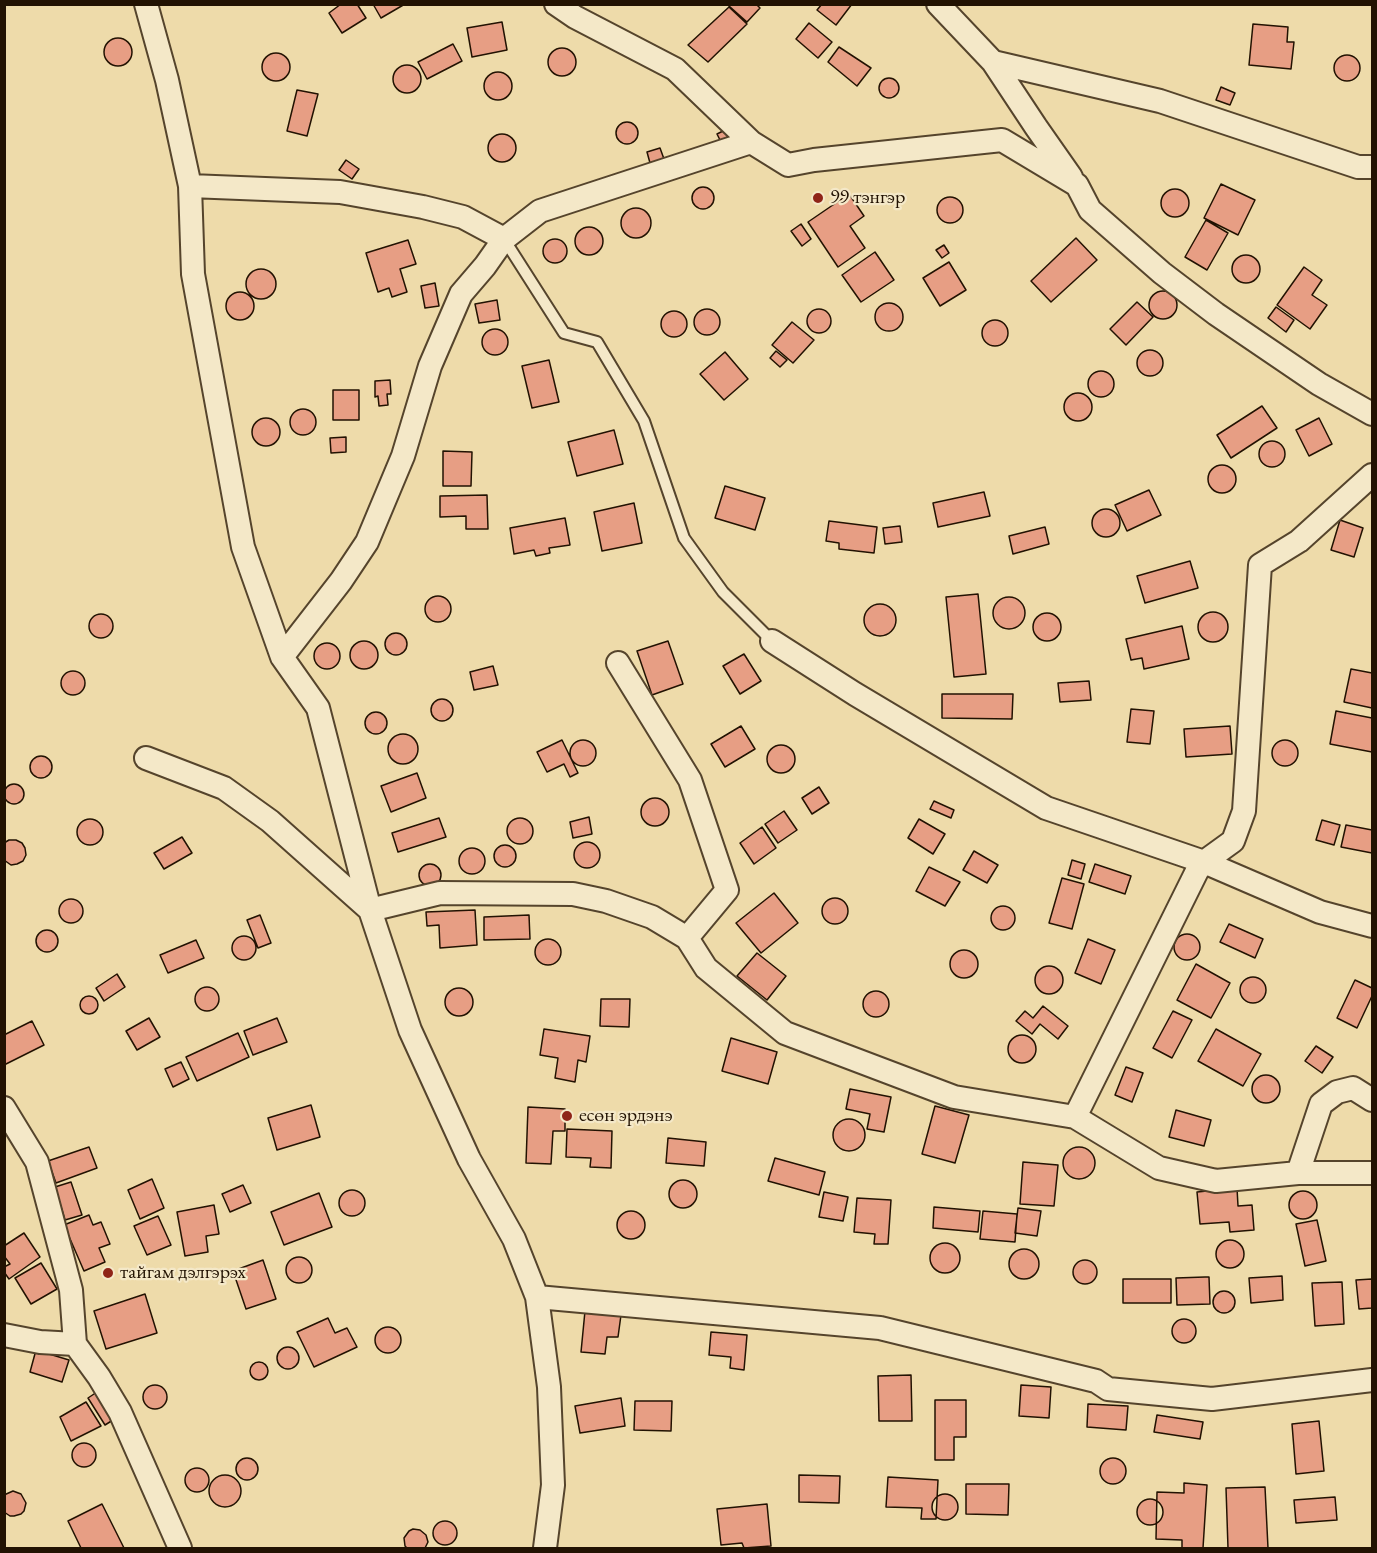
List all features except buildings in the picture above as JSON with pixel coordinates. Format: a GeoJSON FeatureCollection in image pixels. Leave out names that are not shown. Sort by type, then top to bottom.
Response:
{"type":"FeatureCollection","features":[{"type":"Feature","properties":{"kind":"street"},"geometry":{"type":"LineString","coordinates":[[146,4],[167,80],[190,186],[193,274],[243,547],[282,657],[318,708],[370,910],[410,1030],[469,1159],[514,1239],[537,1297],[549,1387],[553,1485],[545,1548]]}},
{"type":"Feature","properties":{"kind":"street"},"geometry":{"type":"LineString","coordinates":[[556,4],[575,17],[675,69],[751,142],[788,165],[814,160],[1002,140],[1077,185]]}},
{"type":"Feature","properties":{"kind":"street"},"geometry":{"type":"LineString","coordinates":[[938,4],[993,62],[1077,185],[1090,210],[1216,314],[1319,384],[1372,414]]}},
{"type":"Feature","properties":{"kind":"street"},"geometry":{"type":"LineString","coordinates":[[993,62],[1160,101],[1358,167],[1372,167]]}},
{"type":"Feature","properties":{"kind":"street"},"geometry":{"type":"LineString","coordinates":[[282,657],[341,581],[367,542],[403,456],[430,366],[461,294],[504,239],[540,211],[751,142]]}},
{"type":"Feature","properties":{"kind":"street"},"geometry":{"type":"LineString","coordinates":[[190,186],[340,192],[423,207],[463,217],[504,239]]}},
{"type":"Feature","properties":{"kind":"street"},"geometry":{"type":"LineString","coordinates":[[1075,1117],[1197,871],[1204,862],[1233,841],[1244,811],[1260,565],[1299,541],[1372,475]]}},
{"type":"Feature","properties":{"kind":"street"},"geometry":{"type":"LineString","coordinates":[[772,641],[855,694],[1046,808],[1204,862],[1320,912],[1372,926]]}},
{"type":"Feature","properties":{"kind":"street"},"geometry":{"type":"LineString","coordinates":[[618,663],[690,780],[727,890],[687,938]]}},
{"type":"Feature","properties":{"kind":"street"},"geometry":{"type":"LineString","coordinates":[[146,758],[224,788],[270,821],[370,910]]}},
{"type":"Feature","properties":{"kind":"street"},"geometry":{"type":"LineString","coordinates":[[370,910],[440,893],[573,894],[606,902],[652,917],[687,938],[706,968],[785,1034],[954,1097],[1075,1117],[1159,1168],[1216,1181],[1298,1173],[1372,1173]]}},
{"type":"Feature","properties":{"kind":"street"},"geometry":{"type":"LineString","coordinates":[[1298,1173],[1321,1104],[1336,1092],[1353,1088],[1372,1100]]}},
{"type":"Feature","properties":{"kind":"street"},"geometry":{"type":"LineString","coordinates":[[4,1108],[37,1162],[70,1290],[75,1344],[99,1377],[120,1412],[180,1548]]}},
{"type":"Feature","properties":{"kind":"street"},"geometry":{"type":"LineString","coordinates":[[537,1297],[880,1328],[1096,1381],[1108,1389],[1212,1399],[1372,1380]]}},
{"type":"Feature","properties":{"kind":"street"},"geometry":{"type":"LineString","coordinates":[[4,1335],[40,1342],[75,1344]]}},
{"type":"Feature","properties":{"kind":"lane"},"geometry":{"type":"LineString","coordinates":[[504,239],[564,333],[597,342],[644,421],[684,537],[723,592],[772,641]]}},
{"type":"Feature","properties":{"kind":"place","name":"99 тэнгэр"},"geometry":{"type":"Point","coordinates":[818,198]}},
{"type":"Feature","properties":{"kind":"place","name":"есөн эрдэнэ"},"geometry":{"type":"Point","coordinates":[567,1116]}},
{"type":"Feature","properties":{"kind":"place","name":"тайгам дэлгэрэх"},"geometry":{"type":"Point","coordinates":[108,1273]}}]}
